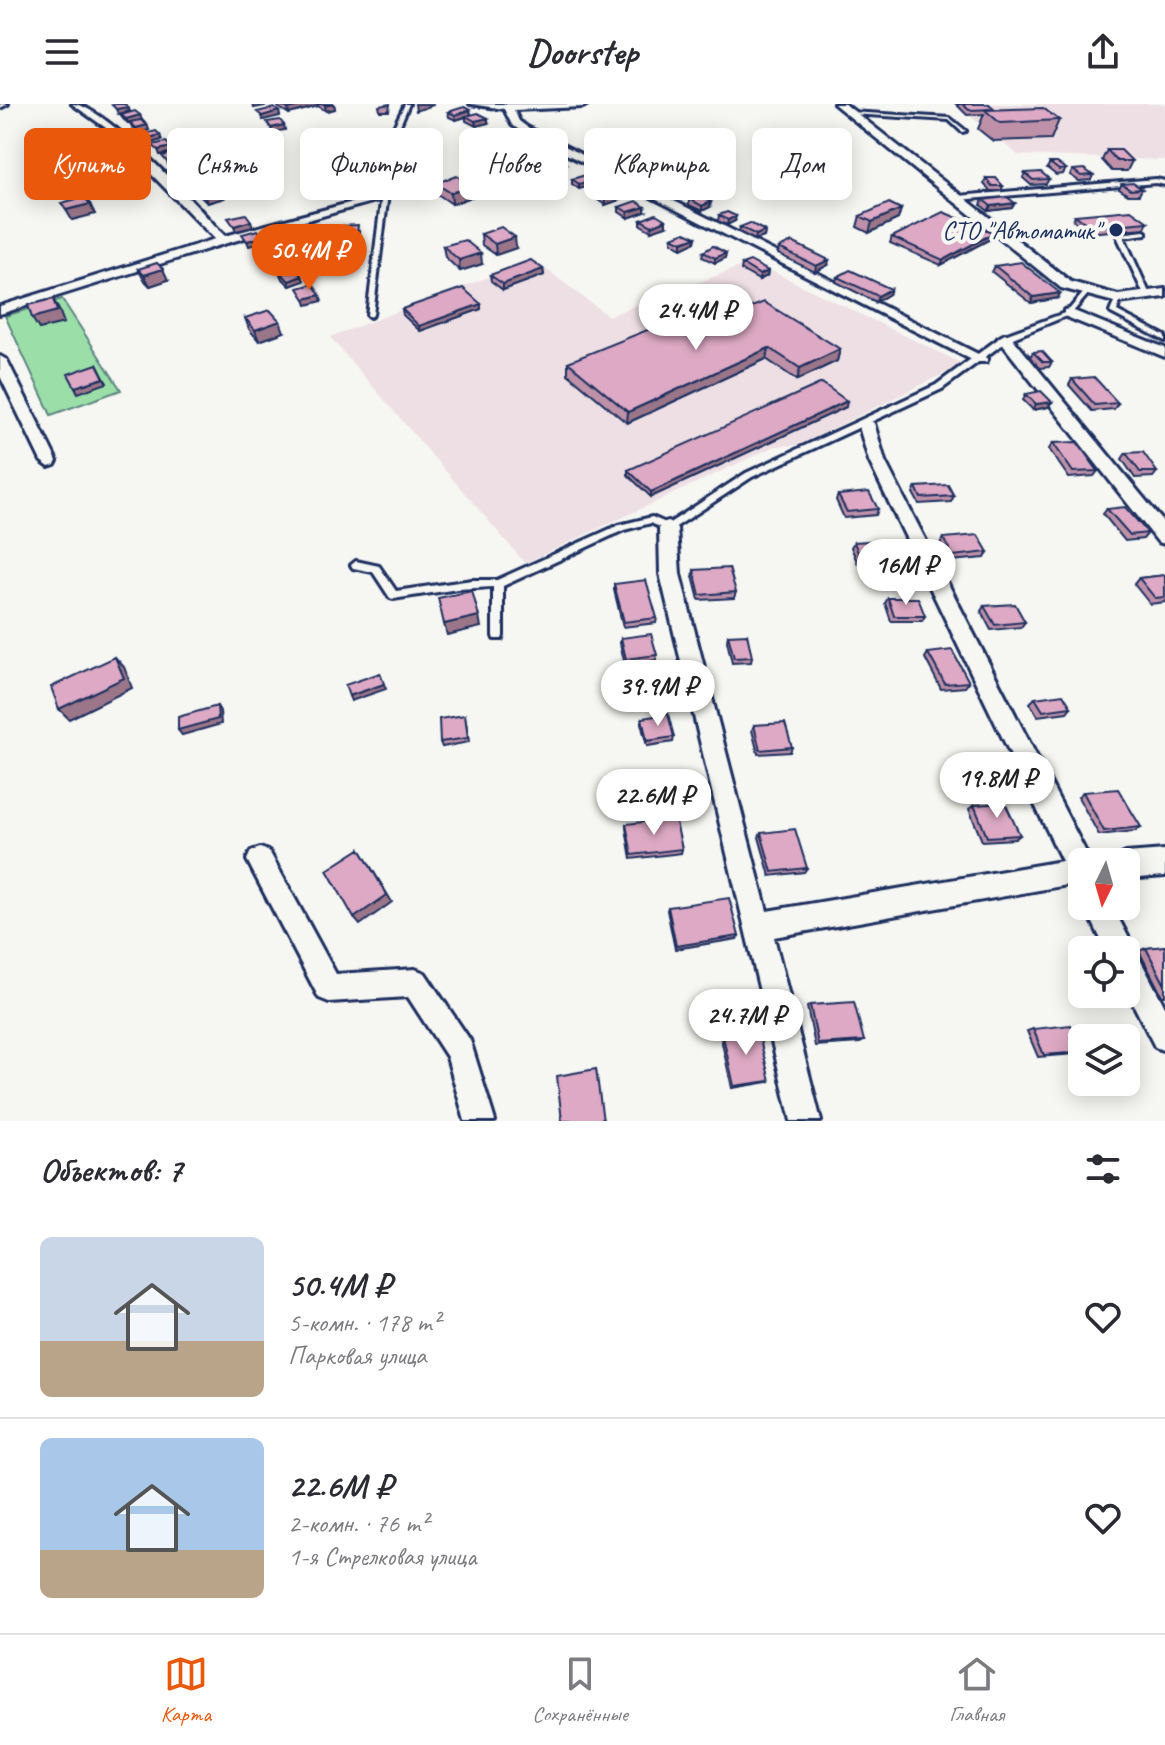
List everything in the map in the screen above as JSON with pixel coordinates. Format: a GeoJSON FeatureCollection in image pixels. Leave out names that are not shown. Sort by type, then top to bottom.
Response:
{"type":"FeatureCollection","features":[{"type":"Feature","properties":{"kind":"street"},"geometry":{"type":"LineString","coordinates":[[77,104],[109,126],[223,240]]}},
{"type":"Feature","properties":{"kind":"street"},"geometry":{"type":"LineString","coordinates":[[475,104],[508,107],[583,104]]}},
{"type":"Feature","properties":{"kind":"street"},"geometry":{"type":"LineString","coordinates":[[839,104],[1066,285],[1118,299],[1165,293]]}},
{"type":"Feature","properties":{"kind":"street"},"geometry":{"type":"LineString","coordinates":[[508,107],[515,123],[524,129],[981,359]]}},
{"type":"Feature","properties":{"kind":"street"},"geometry":{"type":"LineString","coordinates":[[0,310],[223,240],[372,200]]}},
{"type":"Feature","properties":{"kind":"street"},"geometry":{"type":"LineString","coordinates":[[1069,313],[1165,353]]}},
{"type":"Feature","properties":{"kind":"street"},"geometry":{"type":"LineString","coordinates":[[1005,338],[1165,537]]}},
{"type":"Feature","properties":{"kind":"street"},"geometry":{"type":"LineString","coordinates":[[0,360],[49,461]]}},
{"type":"Feature","properties":{"kind":"street"},"geometry":{"type":"LineString","coordinates":[[866,423],[877,461],[1069,848]]}},
{"type":"Feature","properties":{"kind":"street"},"geometry":{"type":"LineString","coordinates":[[668,528],[670,574],[806,1121]]}},
{"type":"Feature","properties":{"kind":"street"},"geometry":{"type":"LineString","coordinates":[[260,860],[329,988],[415,983],[460,1050],[480,1121]]}},
{"type":"Feature","properties":{"kind":"street"},"geometry":{"type":"LineString","coordinates":[[1140,865],[1165,863]]}},
{"type":"Feature","properties":{"kind":"street"},"geometry":{"type":"LineString","coordinates":[[758,926],[1068,874]]}},
{"type":"Feature","properties":{"kind":"street"},"geometry":{"type":"LineString","coordinates":[[1140,988],[1165,1037]]}},
{"type":"Feature","properties":{"kind":"lane"},"geometry":{"type":"LineString","coordinates":[[396,128],[407,104]]}},
{"type":"Feature","properties":{"kind":"lane"},"geometry":{"type":"LineString","coordinates":[[852,113],[950,119],[964,131]]}},
{"type":"Feature","properties":{"kind":"lane"},"geometry":{"type":"LineString","coordinates":[[958,198],[1156,181],[1165,183]]}},
{"type":"Feature","properties":{"kind":"lane"},"geometry":{"type":"LineString","coordinates":[[370,315],[383,200]]}},
{"type":"Feature","properties":{"kind":"lane"},"geometry":{"type":"LineString","coordinates":[[1144,233],[1120,236],[1148,297]]}},
{"type":"Feature","properties":{"kind":"lane"},"geometry":{"type":"LineString","coordinates":[[356,565],[376,569],[393,595],[483,582],[498,584],[622,527],[652,520],[668,528],[749,475],[939,387],[981,359],[1005,338],[1069,313],[1087,292]]}},
{"type":"Feature","properties":{"kind":"lane"},"geometry":{"type":"LineString","coordinates":[[1118,299],[1113,312],[1165,339]]}},
{"type":"Feature","properties":{"kind":"lane"},"geometry":{"type":"LineString","coordinates":[[498,584],[498,636]]}},
{"type":"Feature","properties":{"kind":"shaded area"},"geometry":{"type":"Polygon","coordinates":[[[955,104],[1165,104],[1165,160],[1018,155],[955,104]]]}},
{"type":"Feature","properties":{"kind":"shaded area"},"geometry":{"type":"Polygon","coordinates":[[[534,260],[608,316],[753,262],[963,364],[800,445],[775,446],[525,563],[330,337],[534,260]]]}},
{"type":"Feature","properties":{"kind":"green space"},"geometry":{"type":"Polygon","coordinates":[[[62,299],[121,390],[51,415],[5,316],[62,299]]]}},
{"type":"Feature","properties":{"kind":"building"},"geometry":{"type":"Polygon","coordinates":[[[279,104],[307,104],[288,109],[279,104]]]}},
{"type":"Feature","properties":{"kind":"building"},"geometry":{"type":"Polygon","coordinates":[[[962,104],[989,104],[995,109],[969,110],[962,104]]]}},
{"type":"Feature","properties":{"kind":"building"},"geometry":{"type":"Polygon","coordinates":[[[112,105],[128,107],[116,109],[112,105]]]}},
{"type":"Feature","properties":{"kind":"building"},"geometry":{"type":"Polygon","coordinates":[[[464,107],[470,110],[455,115],[448,112],[464,107]]]}},
{"type":"Feature","properties":{"kind":"building"},"geometry":{"type":"Polygon","coordinates":[[[274,108],[279,111],[262,116],[257,112],[274,108]]]}},
{"type":"Feature","properties":{"kind":"building"},"geometry":{"type":"Polygon","coordinates":[[[1043,108],[1059,120],[1000,123],[985,110],[1043,108]]]}},
{"type":"Feature","properties":{"kind":"building"},"geometry":{"type":"Polygon","coordinates":[[[135,111],[140,115],[126,119],[121,115],[135,111]]]}},
{"type":"Feature","properties":{"kind":"building"},"geometry":{"type":"Polygon","coordinates":[[[478,113],[488,118],[475,121],[466,116],[478,113]]]}},
{"type":"Feature","properties":{"kind":"building"},"geometry":{"type":"Polygon","coordinates":[[[141,120],[147,125],[136,128],[130,122],[141,120]]]}},
{"type":"Feature","properties":{"kind":"building"},"geometry":{"type":"Polygon","coordinates":[[[280,120],[284,125],[271,128],[267,122],[280,120]]]}},
{"type":"Feature","properties":{"kind":"building"},"geometry":{"type":"Polygon","coordinates":[[[166,142],[167,148],[158,150],[152,145],[166,142]]]}},
{"type":"Feature","properties":{"kind":"building"},"geometry":{"type":"Polygon","coordinates":[[[1107,150],[1121,150],[1132,161],[1117,161],[1107,150]]]}},
{"type":"Feature","properties":{"kind":"building"},"geometry":{"type":"Polygon","coordinates":[[[1050,163],[1057,163],[1066,169],[1059,170],[1050,163]]]}},
{"type":"Feature","properties":{"kind":"building"},"geometry":{"type":"Polygon","coordinates":[[[1084,169],[1093,175],[1081,176],[1073,170],[1084,169]]]}},
{"type":"Feature","properties":{"kind":"building"},"geometry":{"type":"Polygon","coordinates":[[[1041,172],[1049,179],[1033,180],[1025,173],[1041,172]]]}},
{"type":"Feature","properties":{"kind":"building"},"geometry":{"type":"Polygon","coordinates":[[[584,175],[584,183],[579,184],[572,179],[584,175]]]}},
{"type":"Feature","properties":{"kind":"building"},"geometry":{"type":"Polygon","coordinates":[[[459,177],[459,190],[451,193],[443,188],[443,180],[459,177]]]}},
{"type":"Feature","properties":{"kind":"building"},"geometry":{"type":"Polygon","coordinates":[[[986,178],[996,178],[1003,186],[992,186],[986,178]]]}},
{"type":"Feature","properties":{"kind":"building"},"geometry":{"type":"Polygon","coordinates":[[[1133,183],[1142,189],[1130,190],[1122,184],[1133,183]]]}},
{"type":"Feature","properties":{"kind":"building"},"geometry":{"type":"Polygon","coordinates":[[[1007,197],[1015,203],[991,206],[983,200],[1007,197]]]}},
{"type":"Feature","properties":{"kind":"building"},"geometry":{"type":"Polygon","coordinates":[[[87,200],[90,204],[66,210],[61,203],[87,200]]]}},
{"type":"Feature","properties":{"kind":"building"},"geometry":{"type":"Polygon","coordinates":[[[691,200],[711,202],[702,206],[691,200]]]}},
{"type":"Feature","properties":{"kind":"building"},"geometry":{"type":"Polygon","coordinates":[[[636,201],[645,207],[628,212],[619,207],[636,201]]]}},
{"type":"Feature","properties":{"kind":"building"},"geometry":{"type":"Polygon","coordinates":[[[889,203],[901,209],[872,222],[860,216],[889,203]]]}},
{"type":"Feature","properties":{"kind":"building"},"geometry":{"type":"Polygon","coordinates":[[[1131,210],[1148,222],[1091,227],[1075,215],[1131,210]]]}},
{"type":"Feature","properties":{"kind":"building"},"geometry":{"type":"Polygon","coordinates":[[[727,212],[736,216],[728,220],[719,215],[727,212]]]}},
{"type":"Feature","properties":{"kind":"building"},"geometry":{"type":"Polygon","coordinates":[[[943,212],[994,233],[943,260],[892,237],[943,212]]]}},
{"type":"Feature","properties":{"kind":"building"},"geometry":{"type":"Polygon","coordinates":[[[246,214],[251,221],[234,226],[228,218],[246,214]]]}},
{"type":"Feature","properties":{"kind":"building"},"geometry":{"type":"Polygon","coordinates":[[[656,214],[666,220],[652,226],[641,220],[656,214]]]}},
{"type":"Feature","properties":{"kind":"building"},"geometry":{"type":"Polygon","coordinates":[[[750,223],[765,231],[756,235],[740,227],[750,223]]]}},
{"type":"Feature","properties":{"kind":"building"},"geometry":{"type":"Polygon","coordinates":[[[358,225],[357,234],[340,235],[341,226],[358,225]]]}},
{"type":"Feature","properties":{"kind":"building"},"geometry":{"type":"Polygon","coordinates":[[[501,227],[515,237],[495,244],[481,234],[501,227]]]}},
{"type":"Feature","properties":{"kind":"building"},"geometry":{"type":"Polygon","coordinates":[[[258,230],[263,237],[247,241],[242,234],[258,230]]]}},
{"type":"Feature","properties":{"kind":"building"},"geometry":{"type":"Polygon","coordinates":[[[685,232],[696,237],[682,242],[672,237],[685,232]]]}},
{"type":"Feature","properties":{"kind":"building"},"geometry":{"type":"Polygon","coordinates":[[[465,240],[481,253],[459,260],[443,246],[465,240]]]}},
{"type":"Feature","properties":{"kind":"building"},"geometry":{"type":"Polygon","coordinates":[[[792,242],[829,260],[816,266],[779,248],[792,242]]]}},
{"type":"Feature","properties":{"kind":"building"},"geometry":{"type":"Polygon","coordinates":[[[713,246],[726,253],[715,258],[703,252],[713,246]]]}},
{"type":"Feature","properties":{"kind":"building"},"geometry":{"type":"Polygon","coordinates":[[[531,260],[543,269],[503,284],[490,275],[531,260]]]}},
{"type":"Feature","properties":{"kind":"building"},"geometry":{"type":"Polygon","coordinates":[[[750,261],[768,271],[760,275],[742,264],[750,261]]]}},
{"type":"Feature","properties":{"kind":"building"},"geometry":{"type":"Polygon","coordinates":[[[1021,262],[1060,293],[1033,297],[995,266],[1021,262]]]}},
{"type":"Feature","properties":{"kind":"building"},"geometry":{"type":"Polygon","coordinates":[[[157,263],[163,269],[144,275],[138,269],[157,263]]]}},
{"type":"Feature","properties":{"kind":"building"},"geometry":{"type":"Polygon","coordinates":[[[293,267],[302,276],[289,281],[279,271],[293,267]]]}},
{"type":"Feature","properties":{"kind":"building"},"geometry":{"type":"Polygon","coordinates":[[[850,270],[891,289],[878,296],[837,277],[850,270]]]}},
{"type":"Feature","properties":{"kind":"building"},"geometry":{"type":"Polygon","coordinates":[[[313,284],[320,295],[305,299],[298,288],[313,284]]]}},
{"type":"Feature","properties":{"kind":"building"},"geometry":{"type":"Polygon","coordinates":[[[463,288],[481,304],[419,326],[402,309],[463,288]]]}},
{"type":"Feature","properties":{"kind":"building"},"geometry":{"type":"Polygon","coordinates":[[[53,299],[57,311],[32,318],[28,305],[53,299]]]}},
{"type":"Feature","properties":{"kind":"building"},"geometry":{"type":"Polygon","coordinates":[[[764,302],[840,349],[800,368],[769,348],[628,412],[568,362],[714,303],[733,315],[764,302]]]}},
{"type":"Feature","properties":{"kind":"building"},"geometry":{"type":"Polygon","coordinates":[[[270,310],[280,321],[255,330],[245,318],[270,310]]]}},
{"type":"Feature","properties":{"kind":"building"},"geometry":{"type":"Polygon","coordinates":[[[1042,351],[1052,362],[1043,362],[1033,352],[1042,351]]]}},
{"type":"Feature","properties":{"kind":"building"},"geometry":{"type":"Polygon","coordinates":[[[97,364],[104,378],[75,387],[68,374],[97,364]]]}},
{"type":"Feature","properties":{"kind":"building"},"geometry":{"type":"Polygon","coordinates":[[[1094,377],[1118,403],[1095,405],[1072,379],[1094,377]]]}},
{"type":"Feature","properties":{"kind":"building"},"geometry":{"type":"Polygon","coordinates":[[[822,383],[847,401],[651,492],[628,470],[822,383]]]}},
{"type":"Feature","properties":{"kind":"building"},"geometry":{"type":"Polygon","coordinates":[[[1041,391],[1052,402],[1036,404],[1026,394],[1041,391]]]}},
{"type":"Feature","properties":{"kind":"building"},"geometry":{"type":"Polygon","coordinates":[[[1077,442],[1098,471],[1073,472],[1053,443],[1077,442]]]}},
{"type":"Feature","properties":{"kind":"building"},"geometry":{"type":"Polygon","coordinates":[[[1143,452],[1157,472],[1140,472],[1126,453],[1143,452]]]}},
{"type":"Feature","properties":{"kind":"building"},"geometry":{"type":"Polygon","coordinates":[[[948,485],[954,496],[921,498],[916,487],[948,485]]]}},
{"type":"Feature","properties":{"kind":"building"},"geometry":{"type":"Polygon","coordinates":[[[869,492],[878,509],[847,512],[838,495],[869,492]]]}},
{"type":"Feature","properties":{"kind":"building"},"geometry":{"type":"Polygon","coordinates":[[[1125,507],[1148,533],[1130,535],[1107,509],[1125,507]]]}},
{"type":"Feature","properties":{"kind":"building"},"geometry":{"type":"Polygon","coordinates":[[[978,535],[988,552],[953,556],[943,538],[978,535]]]}},
{"type":"Feature","properties":{"kind":"building"},"geometry":{"type":"Polygon","coordinates":[[[884,540],[891,557],[860,558],[854,542],[884,540]]]}},
{"type":"Feature","properties":{"kind":"building"},"geometry":{"type":"Polygon","coordinates":[[[729,568],[736,592],[700,595],[694,570],[729,568]]]}},
{"type":"Feature","properties":{"kind":"building"},"geometry":{"type":"Polygon","coordinates":[[[1165,575],[1165,597],[1155,598],[1139,578],[1165,575]]]}},
{"type":"Feature","properties":{"kind":"building"},"geometry":{"type":"Polygon","coordinates":[[[646,580],[657,618],[624,622],[614,584],[646,580]]]}},
{"type":"Feature","properties":{"kind":"building"},"geometry":{"type":"Polygon","coordinates":[[[472,591],[479,616],[444,624],[438,598],[472,591]]]}},
{"type":"Feature","properties":{"kind":"building"},"geometry":{"type":"Polygon","coordinates":[[[888,598],[918,598],[925,616],[894,616],[888,598]]]}},
{"type":"Feature","properties":{"kind":"building"},"geometry":{"type":"Polygon","coordinates":[[[1015,604],[1025,622],[995,625],[984,606],[1015,604]]]}},
{"type":"Feature","properties":{"kind":"building"},"geometry":{"type":"Polygon","coordinates":[[[651,634],[657,655],[626,659],[621,638],[651,634]]]}},
{"type":"Feature","properties":{"kind":"building"},"geometry":{"type":"Polygon","coordinates":[[[747,634],[752,657],[734,658],[728,635],[747,634]]]}},
{"type":"Feature","properties":{"kind":"building"},"geometry":{"type":"Polygon","coordinates":[[[952,650],[969,682],[945,684],[928,653],[952,650]]]}},
{"type":"Feature","properties":{"kind":"building"},"geometry":{"type":"Polygon","coordinates":[[[115,657],[124,678],[59,709],[51,687],[115,657]]]}},
{"type":"Feature","properties":{"kind":"building"},"geometry":{"type":"Polygon","coordinates":[[[380,673],[384,684],[349,696],[345,685],[380,673]]]}},
{"type":"Feature","properties":{"kind":"building"},"geometry":{"type":"Polygon","coordinates":[[[1063,694],[1071,707],[1043,711],[1035,698],[1063,694]]]}},
{"type":"Feature","properties":{"kind":"building"},"geometry":{"type":"Polygon","coordinates":[[[217,706],[218,719],[178,730],[178,717],[217,706]]]}},
{"type":"Feature","properties":{"kind":"building"},"geometry":{"type":"Polygon","coordinates":[[[668,714],[674,737],[647,741],[642,718],[668,714]]]}},
{"type":"Feature","properties":{"kind":"building"},"geometry":{"type":"Polygon","coordinates":[[[465,715],[468,738],[440,742],[439,719],[465,715]]]}},
{"type":"Feature","properties":{"kind":"building"},"geometry":{"type":"Polygon","coordinates":[[[785,723],[792,747],[760,750],[754,725],[785,723]]]}},
{"type":"Feature","properties":{"kind":"building"},"geometry":{"type":"Polygon","coordinates":[[[1118,789],[1141,827],[1104,831],[1083,792],[1118,789]]]}},
{"type":"Feature","properties":{"kind":"building"},"geometry":{"type":"Polygon","coordinates":[[[1005,803],[1020,835],[987,837],[974,805],[1005,803]]]}},
{"type":"Feature","properties":{"kind":"building"},"geometry":{"type":"Polygon","coordinates":[[[675,818],[682,849],[632,855],[626,824],[675,818]]]}},
{"type":"Feature","properties":{"kind":"building"},"geometry":{"type":"Polygon","coordinates":[[[795,829],[807,868],[772,872],[761,833],[795,829]]]}},
{"type":"Feature","properties":{"kind":"building"},"geometry":{"type":"Polygon","coordinates":[[[360,849],[387,895],[354,918],[327,870],[360,849]]]}},
{"type":"Feature","properties":{"kind":"building"},"geometry":{"type":"Polygon","coordinates":[[[729,898],[739,936],[676,946],[668,907],[729,898]]]}},
{"type":"Feature","properties":{"kind":"building"},"geometry":{"type":"Polygon","coordinates":[[[1165,946],[1165,985],[1146,948],[1165,946]]]}},
{"type":"Feature","properties":{"kind":"building"},"geometry":{"type":"Polygon","coordinates":[[[854,1002],[864,1041],[818,1044],[810,1005],[854,1002]]]}},
{"type":"Feature","properties":{"kind":"building"},"geometry":{"type":"Polygon","coordinates":[[[1068,1025],[1068,1053],[1044,1055],[1033,1029],[1068,1025]]]}},
{"type":"Feature","properties":{"kind":"building"},"geometry":{"type":"Polygon","coordinates":[[[757,1027],[770,1081],[734,1086],[722,1032],[757,1027]]]}},
{"type":"Feature","properties":{"kind":"building"},"geometry":{"type":"Polygon","coordinates":[[[596,1069],[603,1121],[562,1121],[557,1076],[596,1069]]]}},
{"type":"Feature","properties":{"kind":"place","name":"СТО \"Автоматик\""},"geometry":{"type":"Point","coordinates":[1116,230]}}]}
